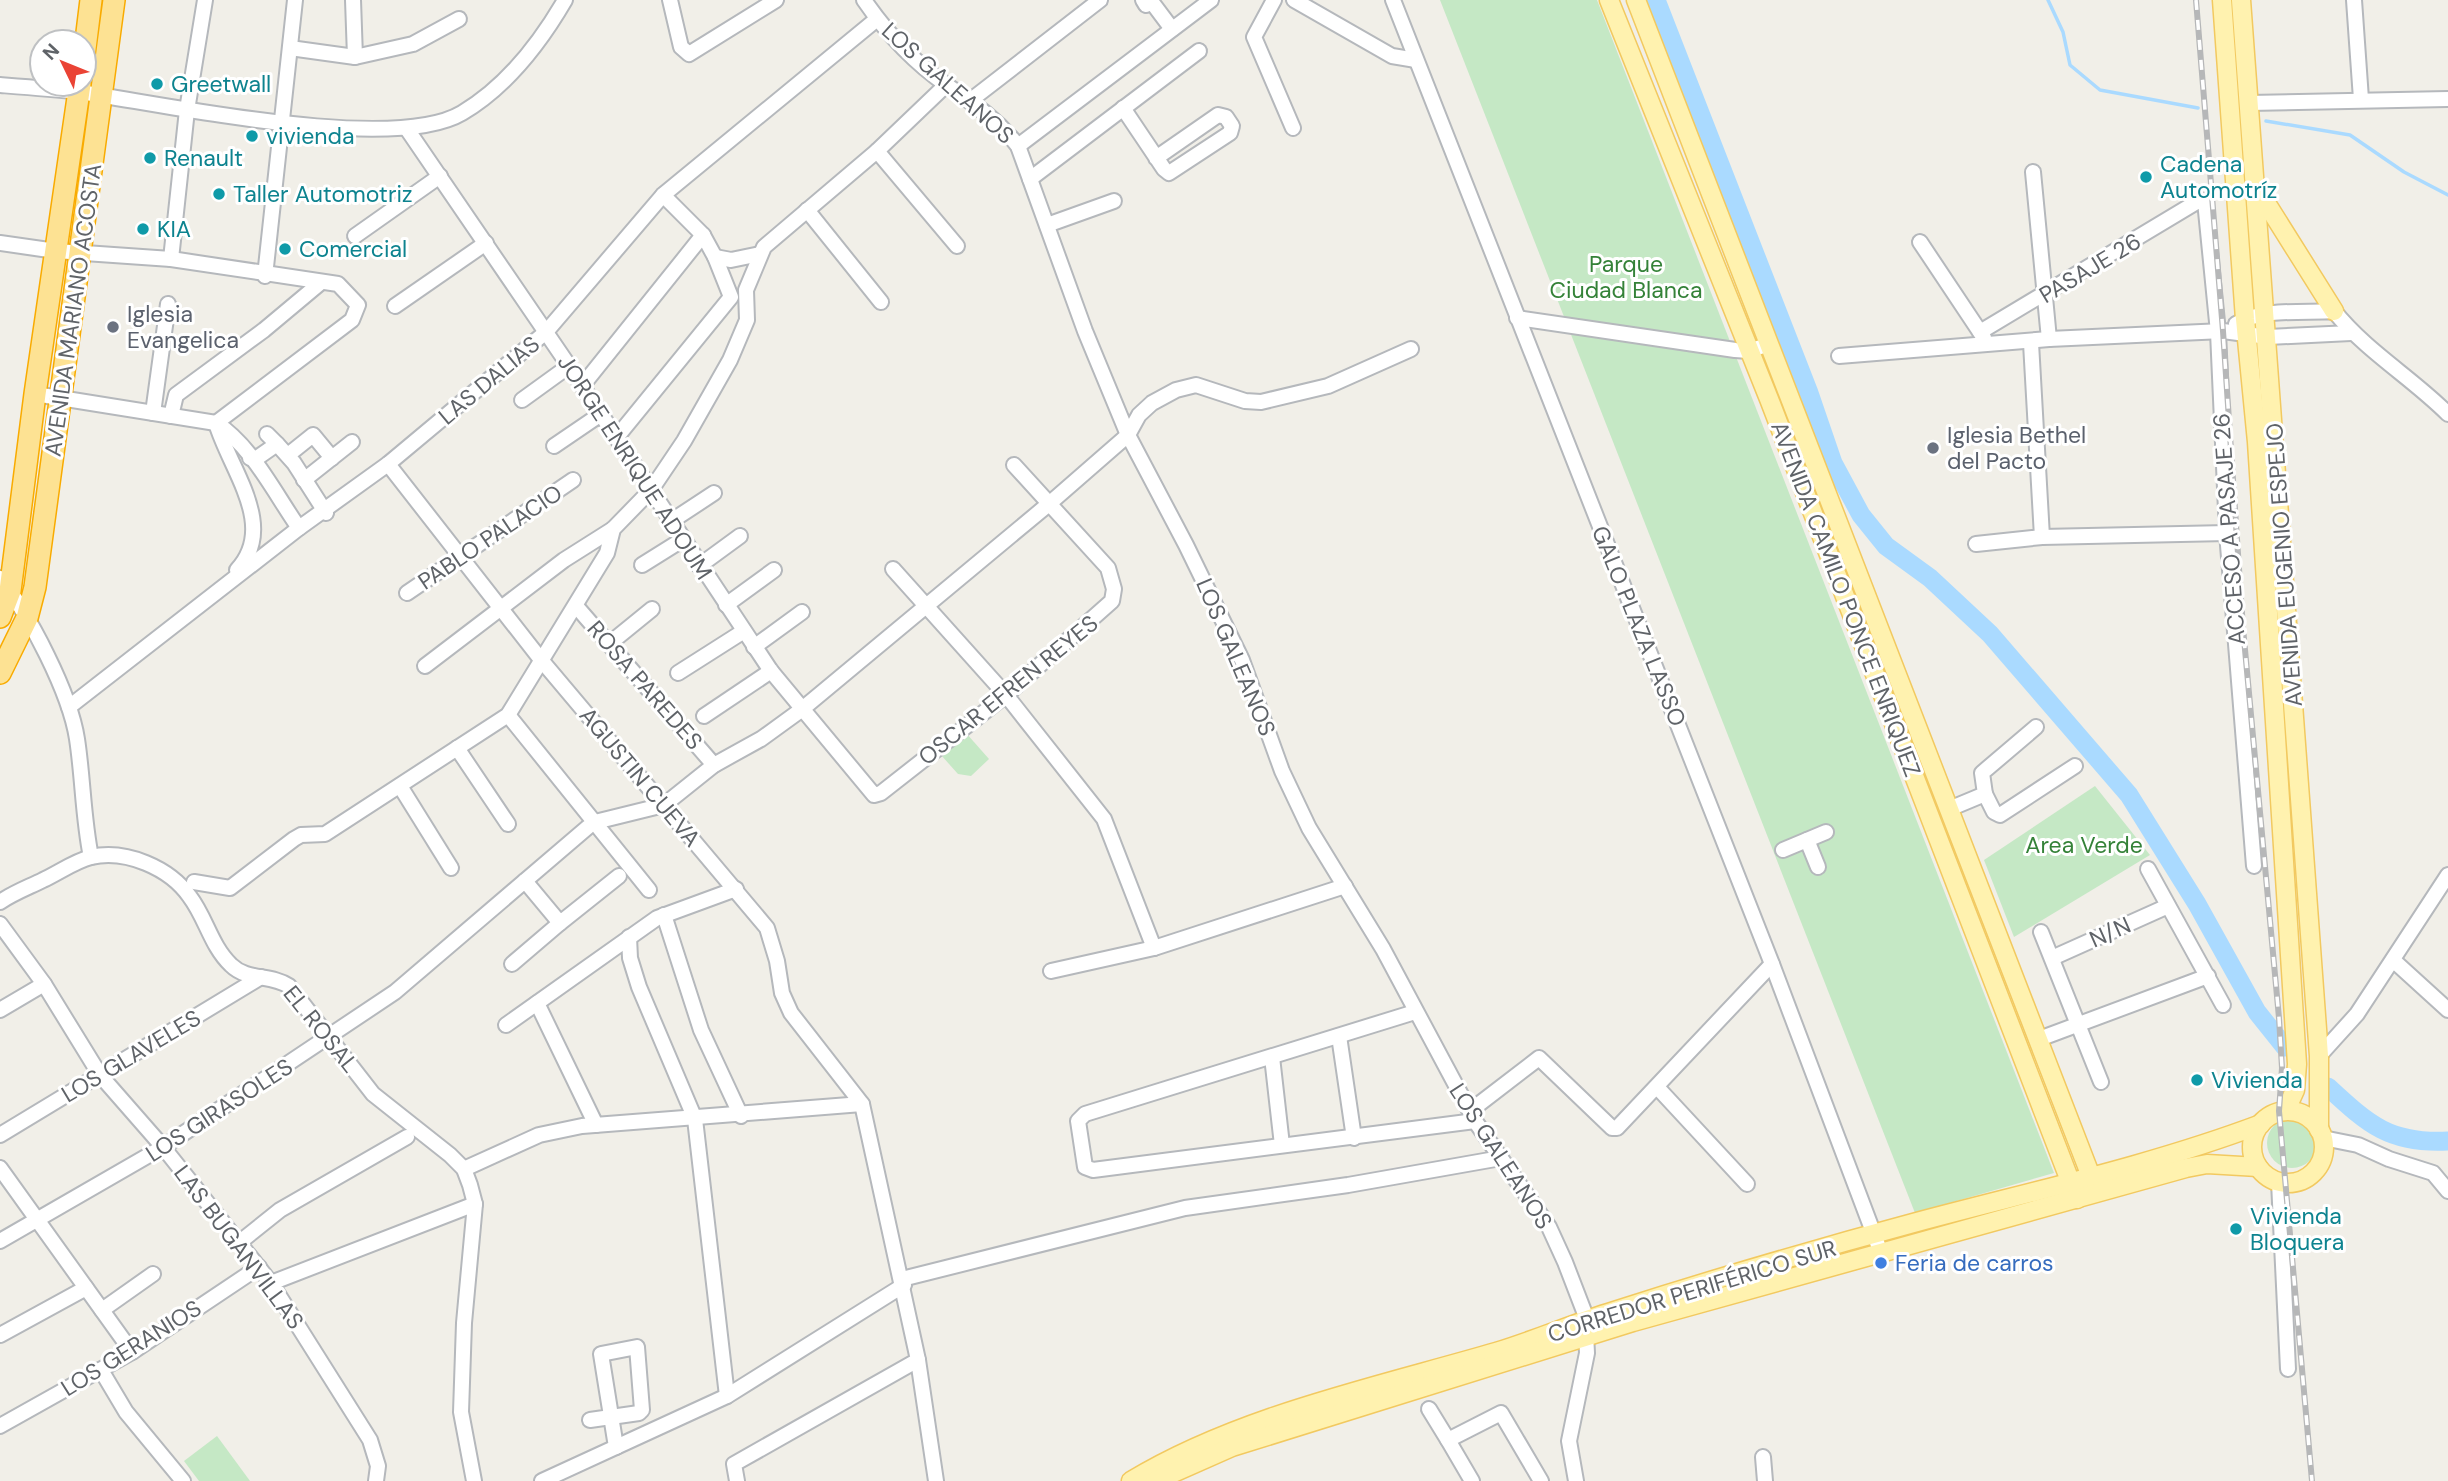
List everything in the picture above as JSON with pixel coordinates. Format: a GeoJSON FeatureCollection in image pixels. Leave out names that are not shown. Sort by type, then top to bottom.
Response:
{"type":"FeatureCollection","features":[{"type":"Feature","properties":{"kind":"highway"},"geometry":{"type":"LineString","coordinates":[[88,28],[91,0]]}},
{"type":"Feature","properties":{"kind":"highway","name":"AVENIDA MARIANO ACOSTA"},"geometry":{"type":"LineString","coordinates":[[0,673],[27,618],[35,587],[114,0]]}},
{"type":"Feature","properties":{"kind":"highway","name":"AVENIDA MARIANO ACOSTA"},"geometry":{"type":"LineString","coordinates":[[0,617],[78,98]]}},
{"type":"Feature","properties":{"kind":"main road","name":"AVENIDA CAMILO PONCE ENRIQUEZ"},"geometry":{"type":"LineString","coordinates":[[1609,0],[1749,351],[2074,1191]]}},
{"type":"Feature","properties":{"kind":"main road","name":"AVENIDA CAMILO PONCE ENRIQUEZ"},"geometry":{"type":"LineString","coordinates":[[1636,0],[2095,1185]]}},
{"type":"Feature","properties":{"kind":"main road","name":"AVENIDA EUGENIO ESPEJO"},"geometry":{"type":"LineString","coordinates":[[2222,0],[2245,326],[2257,442],[2297,1064],[2295,1090],[2286,1110]]}},
{"type":"Feature","properties":{"kind":"main road","name":"AVENIDA EUGENIO ESPEJO"},"geometry":{"type":"LineString","coordinates":[[2241,0],[2268,337],[2319,1056],[2321,1134]]}},
{"type":"Feature","properties":{"kind":"main road"},"geometry":{"type":"LineString","coordinates":[[2255,185],[2334,311]]}},
{"type":"Feature","properties":{"kind":"main road"},"geometry":{"type":"LineString","coordinates":[[2037,1093],[2057,1086]]}},
{"type":"Feature","properties":{"kind":"main road"},"geometry":{"type":"LineString","coordinates":[[2286,1110],[2307,1117],[2321,1134],[2323,1154],[2311,1175],[2297,1182],[2278,1182],[2258,1167],[2252,1146],[2261,1124],[2267,1117],[2286,1110]]}},
{"type":"Feature","properties":{"kind":"main road","name":"CORREDOR PERIFÉRICO SUR"},"geometry":{"type":"LineString","coordinates":[[1131,1481],[1157,1465],[1231,1434],[1311,1406],[1519,1345],[1881,1254],[2095,1185],[2261,1124]]}},
{"type":"Feature","properties":{"kind":"main road","name":"CORREDOR PERIFÉRICO SUR"},"geometry":{"type":"LineString","coordinates":[[2095,1185],[2207,1164],[2258,1167]]}},
{"type":"Feature","properties":{"kind":"main road","name":"CORREDOR PERIFÉRICO SUR"},"geometry":{"type":"LineString","coordinates":[[1155,1481],[1232,1447],[1874,1236],[2074,1191]]}},
{"type":"Feature","properties":{"kind":"street"},"geometry":{"type":"LineString","coordinates":[[172,259],[187,110],[205,0]]}},
{"type":"Feature","properties":{"kind":"street"},"geometry":{"type":"LineString","coordinates":[[265,275],[295,0]]}},
{"type":"Feature","properties":{"kind":"street"},"geometry":{"type":"LineString","coordinates":[[353,0],[355,57]]}},
{"type":"Feature","properties":{"kind":"street"},"geometry":{"type":"LineString","coordinates":[[670,0],[681,47],[689,54],[774,0]]}},
{"type":"Feature","properties":{"kind":"street","name":"LOS GALEANOS"},"geometry":{"type":"LineString","coordinates":[[864,0],[877,19],[946,85],[971,100],[1006,131],[1018,146],[1085,331],[1128,435],[1242,660],[1282,771],[1309,828],[1383,949],[1473,1116],[1549,1227],[1566,1262],[1586,1329]]}},
{"type":"Feature","properties":{"kind":"street"},"geometry":{"type":"LineString","coordinates":[[971,100],[1100,0]]}},
{"type":"Feature","properties":{"kind":"street"},"geometry":{"type":"LineString","coordinates":[[1143,0],[1146,5],[1151,1],[1172,29]]}},
{"type":"Feature","properties":{"kind":"street"},"geometry":{"type":"LineString","coordinates":[[1018,146],[1211,0]]}},
{"type":"Feature","properties":{"kind":"street"},"geometry":{"type":"LineString","coordinates":[[1273,0],[1254,37],[1293,128]]}},
{"type":"Feature","properties":{"kind":"street"},"geometry":{"type":"LineString","coordinates":[[1294,0],[1392,56],[1416,60]]}},
{"type":"Feature","properties":{"kind":"street","name":"GALO PLAZA LASSO"},"geometry":{"type":"LineString","coordinates":[[1392,0],[1772,964],[1881,1254]]}},
{"type":"Feature","properties":{"kind":"street"},"geometry":{"type":"LineString","coordinates":[[2354,0],[2361,99]]}},
{"type":"Feature","properties":{"kind":"street"},"geometry":{"type":"LineString","coordinates":[[98,95],[281,122],[407,129],[461,114],[490,93],[518,66],[561,2]]}},
{"type":"Feature","properties":{"kind":"street"},"geometry":{"type":"LineString","coordinates":[[290,48],[355,57],[412,44],[458,19]]}},
{"type":"Feature","properties":{"kind":"street","name":"LAS DALIAS"},"geometry":{"type":"LineString","coordinates":[[69,707],[299,528],[326,513],[546,332],[663,195],[877,19]]}},
{"type":"Feature","properties":{"kind":"street"},"geometry":{"type":"LineString","coordinates":[[1030,178],[1199,51]]}},
{"type":"Feature","properties":{"kind":"street"},"geometry":{"type":"LineString","coordinates":[[0,85],[28,86]]}},
{"type":"Feature","properties":{"kind":"street"},"geometry":{"type":"LineString","coordinates":[[425,666],[500,607],[613,528],[651,490],[684,440],[734,351],[747,320],[746,290],[760,254],[771,239],[877,151],[946,85]]}},
{"type":"Feature","properties":{"kind":"street"},"geometry":{"type":"LineString","coordinates":[[2249,103],[2448,99]]}},
{"type":"Feature","properties":{"kind":"street"},"geometry":{"type":"LineString","coordinates":[[1123,108],[1156,158],[1164,169],[1174,172],[1230,133],[1232,126],[1226,117],[1218,115],[1156,158]]}},
{"type":"Feature","properties":{"kind":"street","name":"JORGE ENRIQUE ADOUM"},"geometry":{"type":"LineString","coordinates":[[407,129],[569,366],[771,671],[874,795]]}},
{"type":"Feature","properties":{"kind":"street"},"geometry":{"type":"LineString","coordinates":[[877,151],[957,246]]}},
{"type":"Feature","properties":{"kind":"street"},"geometry":{"type":"LineString","coordinates":[[2034,172],[2049,339]]}},
{"type":"Feature","properties":{"kind":"street"},"geometry":{"type":"LineString","coordinates":[[355,236],[440,176]]}},
{"type":"Feature","properties":{"kind":"street"},"geometry":{"type":"LineString","coordinates":[[663,195],[703,235],[731,297]]}},
{"type":"Feature","properties":{"kind":"street","name":"ACCESO A PASAJE 26"},"geometry":{"type":"LineString","coordinates":[[2199,202],[2203,199],[2206,203],[2220,331],[2227,533],[2255,866]]}},
{"type":"Feature","properties":{"kind":"street"},"geometry":{"type":"LineString","coordinates":[[1047,225],[1114,201]]}},
{"type":"Feature","properties":{"kind":"street","name":"PASAJE 26"},"geometry":{"type":"LineString","coordinates":[[1979,332],[2046,295],[2199,202]]}},
{"type":"Feature","properties":{"kind":"street"},"geometry":{"type":"LineString","coordinates":[[807,209],[881,302]]}},
{"type":"Feature","properties":{"kind":"street"},"geometry":{"type":"LineString","coordinates":[[582,386],[703,235]]}},
{"type":"Feature","properties":{"kind":"street"},"geometry":{"type":"LineString","coordinates":[[1920,242],[1988,345]]}},
{"type":"Feature","properties":{"kind":"street"},"geometry":{"type":"LineString","coordinates":[[0,243],[56,251],[172,259],[320,284],[338,284],[351,296],[358,305],[355,317],[216,422]]}},
{"type":"Feature","properties":{"kind":"street"},"geometry":{"type":"LineString","coordinates":[[395,306],[486,243]]}},
{"type":"Feature","properties":{"kind":"street"},"geometry":{"type":"LineString","coordinates":[[715,257],[731,260],[760,254]]}},
{"type":"Feature","properties":{"kind":"street"},"geometry":{"type":"LineString","coordinates":[[171,416],[176,395],[264,330],[320,284]]}},
{"type":"Feature","properties":{"kind":"street"},"geometry":{"type":"LineString","coordinates":[[616,438],[731,297],[746,290]]}},
{"type":"Feature","properties":{"kind":"street"},"geometry":{"type":"LineString","coordinates":[[153,413],[169,304]]}},
{"type":"Feature","properties":{"kind":"street"},"geometry":{"type":"LineString","coordinates":[[1839,356],[2049,339],[2220,331],[2245,326],[2265,316],[2334,311],[2351,333],[2428,394],[2448,414]]}},
{"type":"Feature","properties":{"kind":"street"},"geometry":{"type":"LineString","coordinates":[[1517,318],[1749,351],[1769,344]]}},
{"type":"Feature","properties":{"kind":"street"},"geometry":{"type":"LineString","coordinates":[[2245,326],[2268,337],[2351,333]]}},
{"type":"Feature","properties":{"kind":"street"},"geometry":{"type":"LineString","coordinates":[[2031,342],[2042,537]]}},
{"type":"Feature","properties":{"kind":"street"},"geometry":{"type":"LineString","coordinates":[[591,825],[664,805],[714,765],[761,739],[802,710],[1128,435],[1145,408],[1185,386],[1196,385],[1245,401],[1261,402],[1328,386],[1411,349]]}},
{"type":"Feature","properties":{"kind":"street"},"geometry":{"type":"LineString","coordinates":[[522,400],[569,366]]}},
{"type":"Feature","properties":{"kind":"street"},"geometry":{"type":"LineString","coordinates":[[35,394],[216,422],[228,430],[250,458],[299,528]]}},
{"type":"Feature","properties":{"kind":"street"},"geometry":{"type":"LineString","coordinates":[[554,446],[601,414]]}},
{"type":"Feature","properties":{"kind":"street"},"geometry":{"type":"LineString","coordinates":[[214,594],[243,564],[254,540],[253,510],[216,422]]}},
{"type":"Feature","properties":{"kind":"street"},"geometry":{"type":"LineString","coordinates":[[288,456],[313,435],[332,458]]}},
{"type":"Feature","properties":{"kind":"street"},"geometry":{"type":"LineString","coordinates":[[250,458],[257,458],[272,439],[288,456],[326,513]]}},
{"type":"Feature","properties":{"kind":"street"},"geometry":{"type":"LineString","coordinates":[[304,480],[352,442]]}},
{"type":"Feature","properties":{"kind":"street","name":"AGUSTIN CUEVA"},"geometry":{"type":"LineString","coordinates":[[388,464],[542,661],[767,929],[777,961],[782,993],[791,1013],[862,1104]]}},
{"type":"Feature","properties":{"kind":"street"},"geometry":{"type":"LineString","coordinates":[[1014,465],[1050,503]]}},
{"type":"Feature","properties":{"kind":"street","name":"PABLO PALACIO"},"geometry":{"type":"LineString","coordinates":[[407,593],[573,480]]}},
{"type":"Feature","properties":{"kind":"street"},"geometry":{"type":"LineString","coordinates":[[670,522],[715,493]]}},
{"type":"Feature","properties":{"kind":"street","name":"OSCAR EFREN REYES"},"geometry":{"type":"LineString","coordinates":[[874,795],[881,793],[1006,695],[1112,601],[1114,589],[1108,568],[1050,503]]}},
{"type":"Feature","properties":{"kind":"street"},"geometry":{"type":"LineString","coordinates":[[194,882],[230,888],[294,839],[301,835],[325,834],[508,715],[607,554],[613,528]]}},
{"type":"Feature","properties":{"kind":"street"},"geometry":{"type":"LineString","coordinates":[[1976,544],[2042,537],[2227,533]]}},
{"type":"Feature","properties":{"kind":"street"},"geometry":{"type":"LineString","coordinates":[[699,566],[740,536]]}},
{"type":"Feature","properties":{"kind":"street"},"geometry":{"type":"LineString","coordinates":[[642,565],[682,540]]}},
{"type":"Feature","properties":{"kind":"street"},"geometry":{"type":"LineString","coordinates":[[893,569],[1006,695],[1104,819],[1154,948]]}},
{"type":"Feature","properties":{"kind":"street"},"geometry":{"type":"LineString","coordinates":[[726,605],[774,570]]}},
{"type":"Feature","properties":{"kind":"street"},"geometry":{"type":"LineString","coordinates":[[0,902],[91,857],[77,736],[69,707],[27,618],[5,585]]}},
{"type":"Feature","properties":{"kind":"street","name":"ROSA PAREDES"},"geometry":{"type":"LineString","coordinates":[[576,606],[714,765]]}},
{"type":"Feature","properties":{"kind":"street"},"geometry":{"type":"LineString","coordinates":[[609,644],[652,609]]}},
{"type":"Feature","properties":{"kind":"street"},"geometry":{"type":"LineString","coordinates":[[754,646],[802,612]]}},
{"type":"Feature","properties":{"kind":"street"},"geometry":{"type":"LineString","coordinates":[[678,673],[744,631]]}},
{"type":"Feature","properties":{"kind":"street"},"geometry":{"type":"LineString","coordinates":[[704,716],[771,671]]}},
{"type":"Feature","properties":{"kind":"street"},"geometry":{"type":"LineString","coordinates":[[508,715],[591,825],[649,890]]}},
{"type":"Feature","properties":{"kind":"street"},"geometry":{"type":"LineString","coordinates":[[2036,727],[1982,773],[1985,794],[1994,812],[2000,815],[2075,766]]}},
{"type":"Feature","properties":{"kind":"street"},"geometry":{"type":"LineString","coordinates":[[457,748],[508,824]]}},
{"type":"Feature","properties":{"kind":"street"},"geometry":{"type":"LineString","coordinates":[[400,786],[451,867]]}},
{"type":"Feature","properties":{"kind":"street"},"geometry":{"type":"LineString","coordinates":[[1949,809],[1985,794]]}},
{"type":"Feature","properties":{"kind":"street","name":"LOS GIRASOLES"},"geometry":{"type":"LineString","coordinates":[[0,1241],[163,1147],[395,992],[591,825]]}},
{"type":"Feature","properties":{"kind":"street"},"geometry":{"type":"LineString","coordinates":[[1783,850],[1826,832]]}},
{"type":"Feature","properties":{"kind":"street"},"geometry":{"type":"LineString","coordinates":[[1807,840],[1818,867]]}},
{"type":"Feature","properties":{"kind":"street","name":"EL ROSAL"},"geometry":{"type":"LineString","coordinates":[[91,857],[114,856],[140,861],[165,872],[190,896],[222,957],[242,974],[277,978],[289,986],[373,1094],[418,1127],[464,1169]]}},
{"type":"Feature","properties":{"kind":"street"},"geometry":{"type":"LineString","coordinates":[[2148,869],[2223,1005]]}},
{"type":"Feature","properties":{"kind":"street"},"geometry":{"type":"LineString","coordinates":[[512,964],[619,876]]}},
{"type":"Feature","properties":{"kind":"street"},"geometry":{"type":"LineString","coordinates":[[2319,1056],[2357,1014],[2448,877]]}},
{"type":"Feature","properties":{"kind":"street"},"geometry":{"type":"LineString","coordinates":[[525,881],[561,923]]}},
{"type":"Feature","properties":{"kind":"street"},"geometry":{"type":"LineString","coordinates":[[1051,971],[1154,948],[1345,886]]}},
{"type":"Feature","properties":{"kind":"street"},"geometry":{"type":"LineString","coordinates":[[506,1025],[664,915],[736,889]]}},
{"type":"Feature","properties":{"kind":"street","name":"N/N"},"geometry":{"type":"LineString","coordinates":[[2052,958],[2168,906]]}},
{"type":"Feature","properties":{"kind":"street"},"geometry":{"type":"LineString","coordinates":[[664,915],[701,1030],[741,1116]]}},
{"type":"Feature","properties":{"kind":"street","name":"LAS BUGANVILLAS"},"geometry":{"type":"LineString","coordinates":[[0,924],[44,984],[100,1075],[163,1147],[271,1283],[370,1440],[378,1466],[376,1481]]}},
{"type":"Feature","properties":{"kind":"street"},"geometry":{"type":"LineString","coordinates":[[2041,932],[2101,1082]]}},
{"type":"Feature","properties":{"kind":"street"},"geometry":{"type":"LineString","coordinates":[[629,937],[630,958],[639,987],[695,1119],[727,1396]]}},
{"type":"Feature","properties":{"kind":"street"},"geometry":{"type":"LineString","coordinates":[[2393,960],[2448,1010]]}},
{"type":"Feature","properties":{"kind":"street"},"geometry":{"type":"LineString","coordinates":[[1415,1012],[1085,1114],[1078,1121],[1087,1170],[1354,1138],[1473,1116],[1539,1058],[1612,1128],[1624,1123],[1772,964]]}},
{"type":"Feature","properties":{"kind":"street"},"geometry":{"type":"LineString","coordinates":[[2039,1040],[2208,976]]}},
{"type":"Feature","properties":{"kind":"street","name":"LOS GLAVELES"},"geometry":{"type":"LineString","coordinates":[[0,1135],[261,977]]}},
{"type":"Feature","properties":{"kind":"street"},"geometry":{"type":"LineString","coordinates":[[0,1010],[44,984]]}},
{"type":"Feature","properties":{"kind":"street"},"geometry":{"type":"LineString","coordinates":[[537,1003],[596,1125]]}},
{"type":"Feature","properties":{"kind":"street"},"geometry":{"type":"LineString","coordinates":[[1339,1036],[1354,1138]]}},
{"type":"Feature","properties":{"kind":"street"},"geometry":{"type":"LineString","coordinates":[[1272,1057],[1282,1145]]}},
{"type":"Feature","properties":{"kind":"street"},"geometry":{"type":"LineString","coordinates":[[1657,1087],[1747,1184]]}},
{"type":"Feature","properties":{"kind":"street"},"geometry":{"type":"LineString","coordinates":[[474,1481],[461,1412],[464,1324],[475,1204],[464,1169],[539,1135],[596,1125],[741,1116],[862,1104],[903,1282],[936,1481]]}},
{"type":"Feature","properties":{"kind":"street"},"geometry":{"type":"LineString","coordinates":[[2321,1134],[2433,1172],[2448,1191]]}},
{"type":"Feature","properties":{"kind":"street"},"geometry":{"type":"LineString","coordinates":[[240,1242],[280,1210],[407,1137]]}},
{"type":"Feature","properties":{"kind":"street"},"geometry":{"type":"LineString","coordinates":[[541,1481],[727,1396],[903,1282],[1185,1208],[1348,1185],[1501,1158]]}},
{"type":"Feature","properties":{"kind":"street"},"geometry":{"type":"LineString","coordinates":[[0,1168],[132,1352]]}},
{"type":"Feature","properties":{"kind":"street"},"geometry":{"type":"LineString","coordinates":[[2278,1182],[2288,1369]]}},
{"type":"Feature","properties":{"kind":"street"},"geometry":{"type":"LineString","coordinates":[[271,1283],[475,1204]]}},
{"type":"Feature","properties":{"kind":"street","name":"LOS GERANIOS"},"geometry":{"type":"LineString","coordinates":[[0,1426],[132,1352],[259,1267]]}},
{"type":"Feature","properties":{"kind":"street"},"geometry":{"type":"LineString","coordinates":[[102,1310],[153,1274]]}},
{"type":"Feature","properties":{"kind":"street"},"geometry":{"type":"LineString","coordinates":[[0,1335],[86,1288]]}},
{"type":"Feature","properties":{"kind":"street"},"geometry":{"type":"LineString","coordinates":[[1576,1481],[1569,1441],[1587,1353],[1586,1329]]}},
{"type":"Feature","properties":{"kind":"street"},"geometry":{"type":"LineString","coordinates":[[590,1420],[610,1416],[639,1413],[644,1406],[637,1347],[601,1354],[610,1416],[616,1447]]}},
{"type":"Feature","properties":{"kind":"street"},"geometry":{"type":"LineString","coordinates":[[737,1481],[734,1464],[918,1360]]}},
{"type":"Feature","properties":{"kind":"street"},"geometry":{"type":"LineString","coordinates":[[101,1370],[126,1412],[183,1481]]}},
{"type":"Feature","properties":{"kind":"street"},"geometry":{"type":"LineString","coordinates":[[1429,1409],[1472,1481]]}},
{"type":"Feature","properties":{"kind":"street"},"geometry":{"type":"LineString","coordinates":[[1448,1440],[1501,1413],[1541,1481]]}},
{"type":"Feature","properties":{"kind":"street"},"geometry":{"type":"LineString","coordinates":[[1763,1457],[1765,1481]]}},
{"type":"Feature","properties":{"kind":"green space","name":"Parque Ciudad Blanca"},"geometry":{"type":"Polygon","coordinates":[[[1440,0],[1597,0],[2054,1173],[1915,1213],[1440,0]]]}},
{"type":"Feature","properties":{"kind":"green space"},"geometry":{"type":"Polygon","coordinates":[[[966,733],[989,759],[971,776],[958,774],[941,755],[966,733]]]}},
{"type":"Feature","properties":{"kind":"green space","name":"Area Verde"},"geometry":{"type":"Polygon","coordinates":[[[2095,786],[2150,855],[2014,937],[1984,860],[2095,786]]]}},
{"type":"Feature","properties":{"kind":"green space"},"geometry":{"type":"Polygon","coordinates":[[[2292,1118],[2310,1125],[2317,1143],[2310,1161],[2292,1168],[2274,1161],[2267,1143],[2274,1125],[2292,1118]]]}},
{"type":"Feature","properties":{"kind":"green space"},"geometry":{"type":"Polygon","coordinates":[[[217,1436],[250,1481],[199,1481],[184,1461],[217,1436]]]}},
{"type":"Feature","properties":{"kind":"waterway"},"geometry":{"type":"LineString","coordinates":[[1656,0],[1809,393],[1833,463],[1861,515],[1886,546],[1930,578],[1990,634],[2129,795],[2197,904],[2257,1012],[2285,1047]]}},
{"type":"Feature","properties":{"kind":"waterway"},"geometry":{"type":"LineString","coordinates":[[2048,0],[2063,32],[2070,65],[2100,90],[2198,108]]}},
{"type":"Feature","properties":{"kind":"waterway"},"geometry":{"type":"LineString","coordinates":[[2266,121],[2350,135],[2404,172],[2448,195]]}},
{"type":"Feature","properties":{"kind":"waterway"},"geometry":{"type":"LineString","coordinates":[[2328,1087],[2369,1122],[2395,1135],[2428,1141],[2448,1141]]}},
{"type":"Feature","properties":{"kind":"railway"},"geometry":{"type":"LineString","coordinates":[[2196,0],[2223,331],[2243,628],[2279,1018],[2282,1068],[2279,1111],[2312,1481]]}},
{"type":"Feature","properties":{"kind":"place","name":"Greetwall"},"geometry":{"type":"Point","coordinates":[157,84]}},
{"type":"Feature","properties":{"kind":"place","name":"vivienda"},"geometry":{"type":"Point","coordinates":[252,136]}},
{"type":"Feature","properties":{"kind":"place","name":"Renault"},"geometry":{"type":"Point","coordinates":[150,158]}},
{"type":"Feature","properties":{"kind":"place","name":"Cadena Automotríz"},"geometry":{"type":"Point","coordinates":[2146,177]}},
{"type":"Feature","properties":{"kind":"place","name":"Taller Automotriz"},"geometry":{"type":"Point","coordinates":[219,194]}},
{"type":"Feature","properties":{"kind":"place","name":"KIA"},"geometry":{"type":"Point","coordinates":[143,229]}},
{"type":"Feature","properties":{"kind":"place","name":"Comercial"},"geometry":{"type":"Point","coordinates":[285,249]}},
{"type":"Feature","properties":{"kind":"place","name":"Iglesia Evangelica"},"geometry":{"type":"Point","coordinates":[113,327]}},
{"type":"Feature","properties":{"kind":"place","name":"Iglesia Bethel del Pacto"},"geometry":{"type":"Point","coordinates":[1933,448]}},
{"type":"Feature","properties":{"kind":"place","name":"Vivienda"},"geometry":{"type":"Point","coordinates":[2197,1080]}},
{"type":"Feature","properties":{"kind":"place","name":"Vivienda Bloquera"},"geometry":{"type":"Point","coordinates":[2236,1229]}},
{"type":"Feature","properties":{"kind":"place","name":"Feria de carros"},"geometry":{"type":"Point","coordinates":[1881,1263]}}]}
